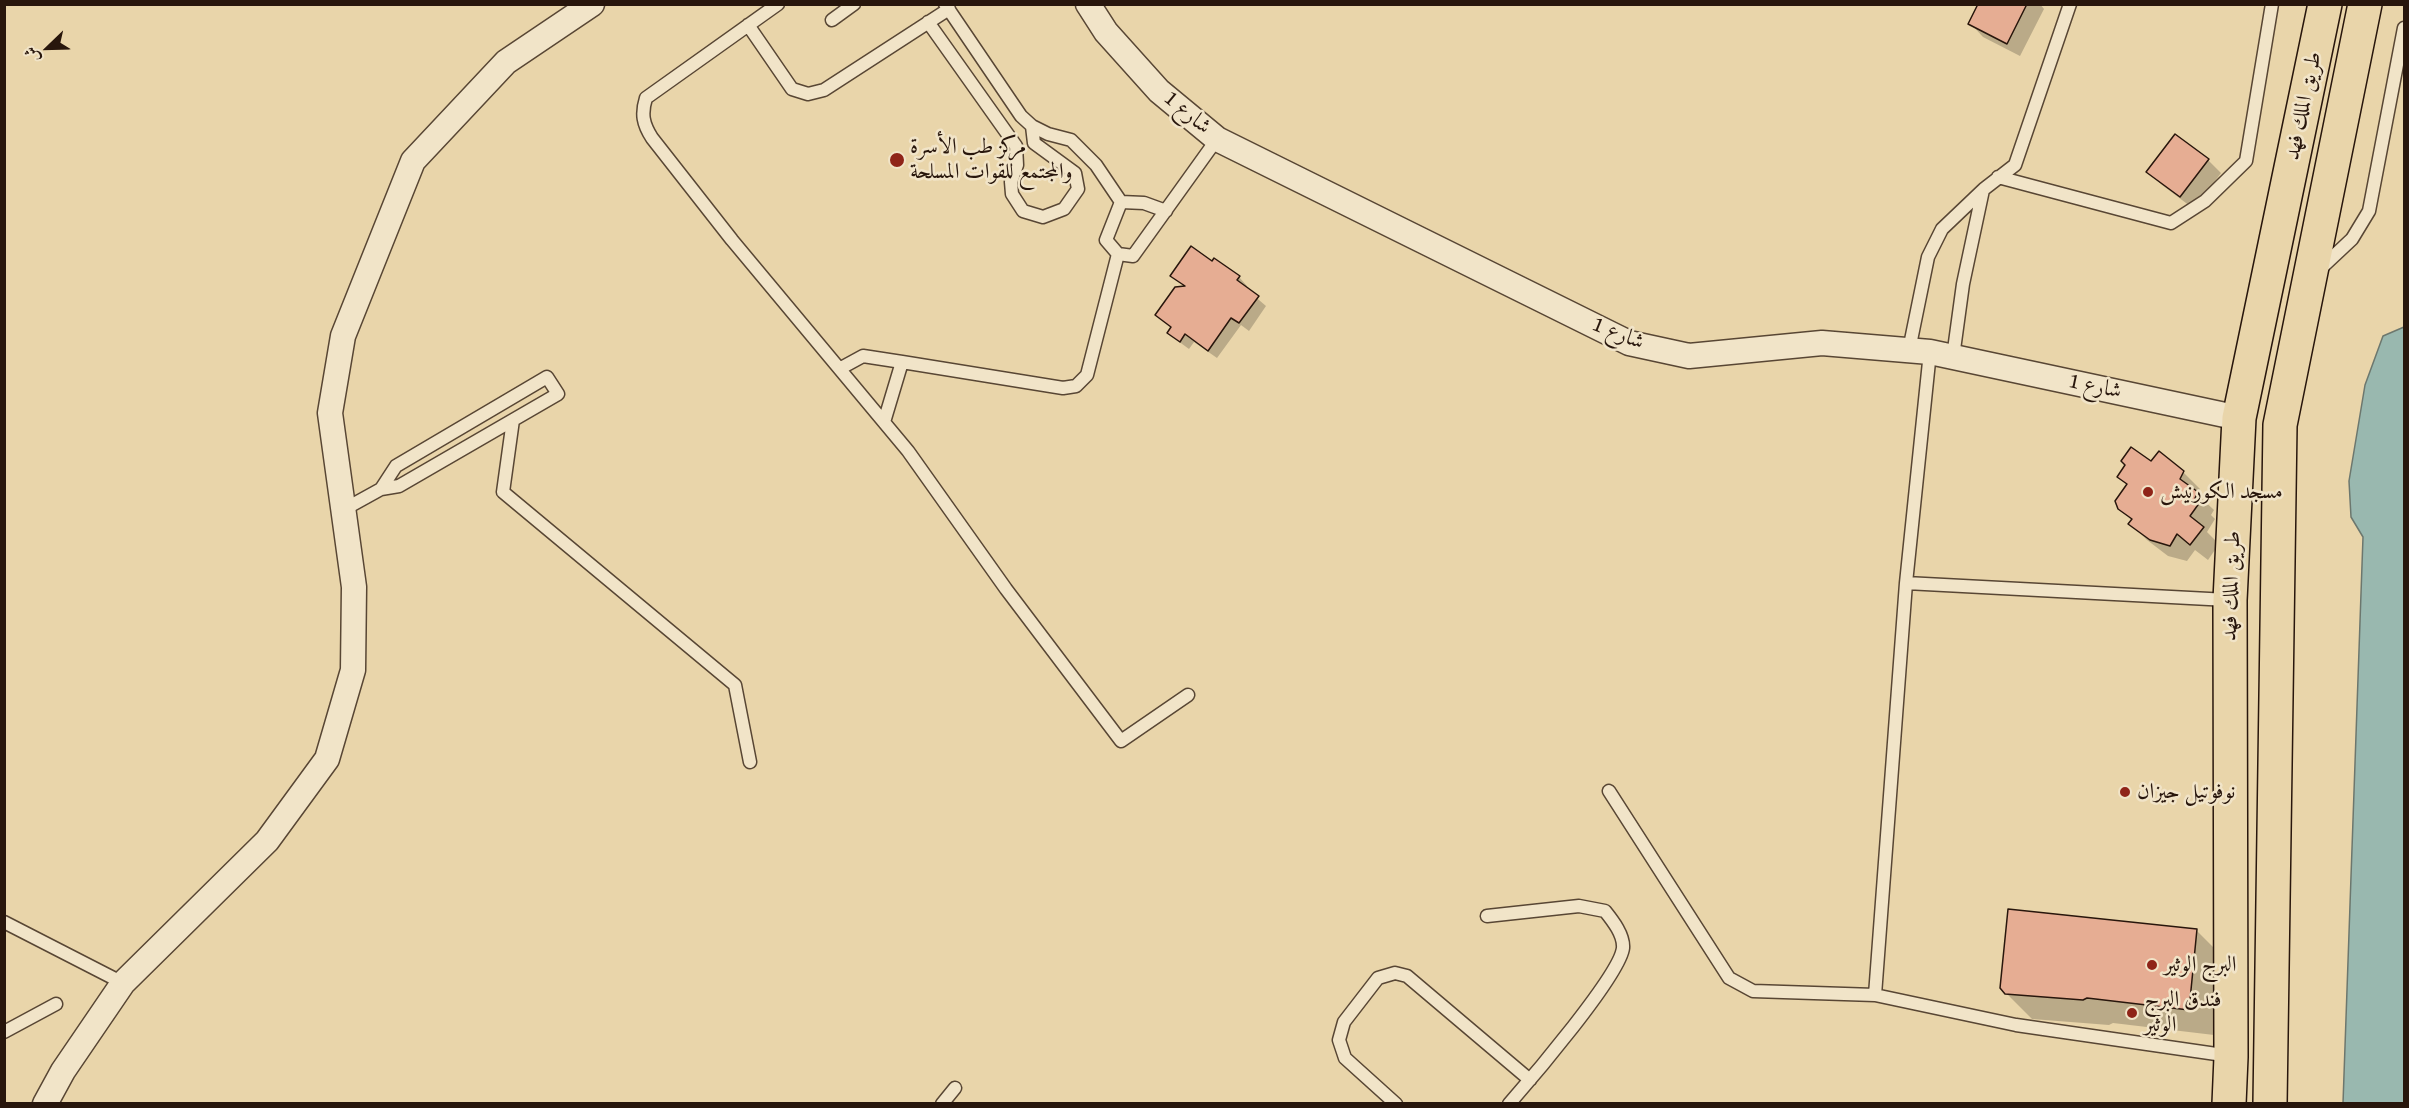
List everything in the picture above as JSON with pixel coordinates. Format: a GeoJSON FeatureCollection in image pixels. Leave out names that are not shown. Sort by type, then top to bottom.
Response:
{"type":"FeatureCollection","features":[{"type":"Feature","properties":{"kind":"main road","name":"طريق الملك فهد"},"geometry":{"type":"LineString","coordinates":[[2229,1104],[2231,1057],[2230,600],[2240,418],[2325,4]]}},
{"type":"Feature","properties":{"kind":"main road","name":"طريق الملك فهد"},"geometry":{"type":"LineString","coordinates":[[2270,1104],[2280,425],[2365,4]]}},
{"type":"Feature","properties":{"kind":"main road"},"geometry":{"type":"LineString","coordinates":[[2240,418],[2280,425]]}},
{"type":"Feature","properties":{"kind":"street"},"geometry":{"type":"LineString","coordinates":[[45,1104],[63,1071],[123,984],[267,841],[327,759],[353,670],[354,587],[330,413],[343,336],[413,161],[506,62],[592,4]]}},
{"type":"Feature","properties":{"kind":"street","name":"شارع 1"},"geometry":{"type":"LineString","coordinates":[[1088,4],[1106,32],[1159,91],[1217,139],[1629,343],[1689,356],[1822,343],[1930,353],[2240,418]]}},
{"type":"Feature","properties":{"kind":"lane"},"geometry":{"type":"LineString","coordinates":[[778,4],[646,98],[643,111],[644,125],[732,240],[908,451],[1006,589],[1121,741],[1188,695]]}},
{"type":"Feature","properties":{"kind":"lane"},"geometry":{"type":"LineString","coordinates":[[832,20],[854,4]]}},
{"type":"Feature","properties":{"kind":"lane"},"geometry":{"type":"LineString","coordinates":[[1875,995],[1906,583],[1930,353],[1928,257],[1942,229],[1984,189],[2015,165],[2070,4]]}},
{"type":"Feature","properties":{"kind":"lane"},"geometry":{"type":"LineString","coordinates":[[1998,177],[2171,223],[2205,201],[2246,161],[2272,4]]}},
{"type":"Feature","properties":{"kind":"lane"},"geometry":{"type":"LineString","coordinates":[[748,25],[792,89],[808,94],[824,90],[928,22],[947,7],[1021,116],[1032,126],[1048,134],[1071,140],[1096,165],[1121,202]]}},
{"type":"Feature","properties":{"kind":"lane"},"geometry":{"type":"LineString","coordinates":[[928,22],[1016,146],[1017,165],[1011,182],[1012,194],[1023,211],[1043,217],[1064,209],[1078,189],[1075,173],[1034,143],[1032,126]]}},
{"type":"Feature","properties":{"kind":"lane"},"geometry":{"type":"LineString","coordinates":[[2311,278],[2352,238],[2369,211],[2404,28]]}},
{"type":"Feature","properties":{"kind":"lane"},"geometry":{"type":"LineString","coordinates":[[1121,202],[1106,240],[1118,254],[1133,256],[1217,139]]}},
{"type":"Feature","properties":{"kind":"lane"},"geometry":{"type":"LineString","coordinates":[[1930,353],[1963,284],[1984,189]]}},
{"type":"Feature","properties":{"kind":"lane"},"geometry":{"type":"LineString","coordinates":[[1121,202],[1144,202],[1166,211]]}},
{"type":"Feature","properties":{"kind":"lane"},"geometry":{"type":"LineString","coordinates":[[841,368],[862,356],[1063,388],[1076,387],[1088,375],[1118,254]]}},
{"type":"Feature","properties":{"kind":"lane"},"geometry":{"type":"LineString","coordinates":[[884,422],[902,362]]}},
{"type":"Feature","properties":{"kind":"lane"},"geometry":{"type":"LineString","coordinates":[[343,510],[381,489],[399,486],[558,394],[547,378],[396,466],[381,489]]}},
{"type":"Feature","properties":{"kind":"lane"},"geometry":{"type":"LineString","coordinates":[[513,420],[503,492],[735,685],[750,762]]}},
{"type":"Feature","properties":{"kind":"lane"},"geometry":{"type":"LineString","coordinates":[[1906,583],[2230,600]]}},
{"type":"Feature","properties":{"kind":"lane"},"geometry":{"type":"LineString","coordinates":[[1609,792],[1729,978],[1753,991],[1875,995],[2016,1025],[2231,1057]]}},
{"type":"Feature","properties":{"kind":"lane"},"geometry":{"type":"LineString","coordinates":[[1487,916],[1579,906],[1605,911],[1617,927],[1624,947],[1617,966],[1509,1104]]}},
{"type":"Feature","properties":{"kind":"lane"},"geometry":{"type":"LineString","coordinates":[[5,924],[123,984]]}},
{"type":"Feature","properties":{"kind":"lane"},"geometry":{"type":"LineString","coordinates":[[1396,1104],[1345,1058],[1339,1040],[1344,1022],[1378,978],[1395,973],[1407,976],[1530,1080]]}},
{"type":"Feature","properties":{"kind":"lane"},"geometry":{"type":"LineString","coordinates":[[4,1032],[56,1004]]}},
{"type":"Feature","properties":{"kind":"lane"},"geometry":{"type":"LineString","coordinates":[[942,1104],[955,1089]]}},
{"type":"Feature","properties":{"kind":"water"},"geometry":{"type":"Polygon","coordinates":[[[2404,327],[2404,1103],[2343,1103],[2363,537],[2351,517],[2349,481],[2365,385],[2383,336],[2404,327]]]}},
{"type":"Feature","properties":{"kind":"building"},"geometry":{"type":"Polygon","coordinates":[[[1978,4],[2027,4],[2007,44],[1968,24],[1978,4]]]}},
{"type":"Feature","properties":{"kind":"building"},"geometry":{"type":"Polygon","coordinates":[[[2175,134],[2209,159],[2180,197],[2146,172],[2175,134]]]}},
{"type":"Feature","properties":{"kind":"building"},"geometry":{"type":"Polygon","coordinates":[[[1191,246],[1212,261],[1214,258],[1240,276],[1237,280],[1259,296],[1239,323],[1231,318],[1208,351],[1185,334],[1180,342],[1167,333],[1171,327],[1155,315],[1175,287],[1185,286],[1170,276],[1191,246]]]}},
{"type":"Feature","properties":{"kind":"building","name":"مسجد الكورنيش"},"geometry":{"type":"Polygon","coordinates":[[[2131,447],[2151,461],[2159,451],[2184,471],[2180,479],[2198,492],[2195,498],[2200,502],[2190,516],[2204,527],[2190,545],[2177,534],[2170,546],[2150,540],[2128,524],[2132,519],[2118,509],[2115,501],[2127,484],[2117,477],[2125,465],[2121,461],[2131,447]]]}},
{"type":"Feature","properties":{"kind":"building"},"geometry":{"type":"Polygon","coordinates":[[[2008,909],[2197,929],[2189,1010],[2087,998],[2083,1000],[2005,994],[2000,988],[2008,909]]]}},
{"type":"Feature","properties":{"kind":"place","name":"مركز طب الأسرة والمجتمع للقوات المسلحة"},"geometry":{"type":"Point","coordinates":[897,160]}},
{"type":"Feature","properties":{"kind":"place","name":"مسجد الكورنيش"},"geometry":{"type":"Point","coordinates":[2148,492]}},
{"type":"Feature","properties":{"kind":"place","name":"نوفوتيل جيزان"},"geometry":{"type":"Point","coordinates":[2125,792]}},
{"type":"Feature","properties":{"kind":"place","name":"البرج الوثير"},"geometry":{"type":"Point","coordinates":[2152,965]}},
{"type":"Feature","properties":{"kind":"place","name":"فندق البرج الوثير"},"geometry":{"type":"Point","coordinates":[2132,1013]}}]}
